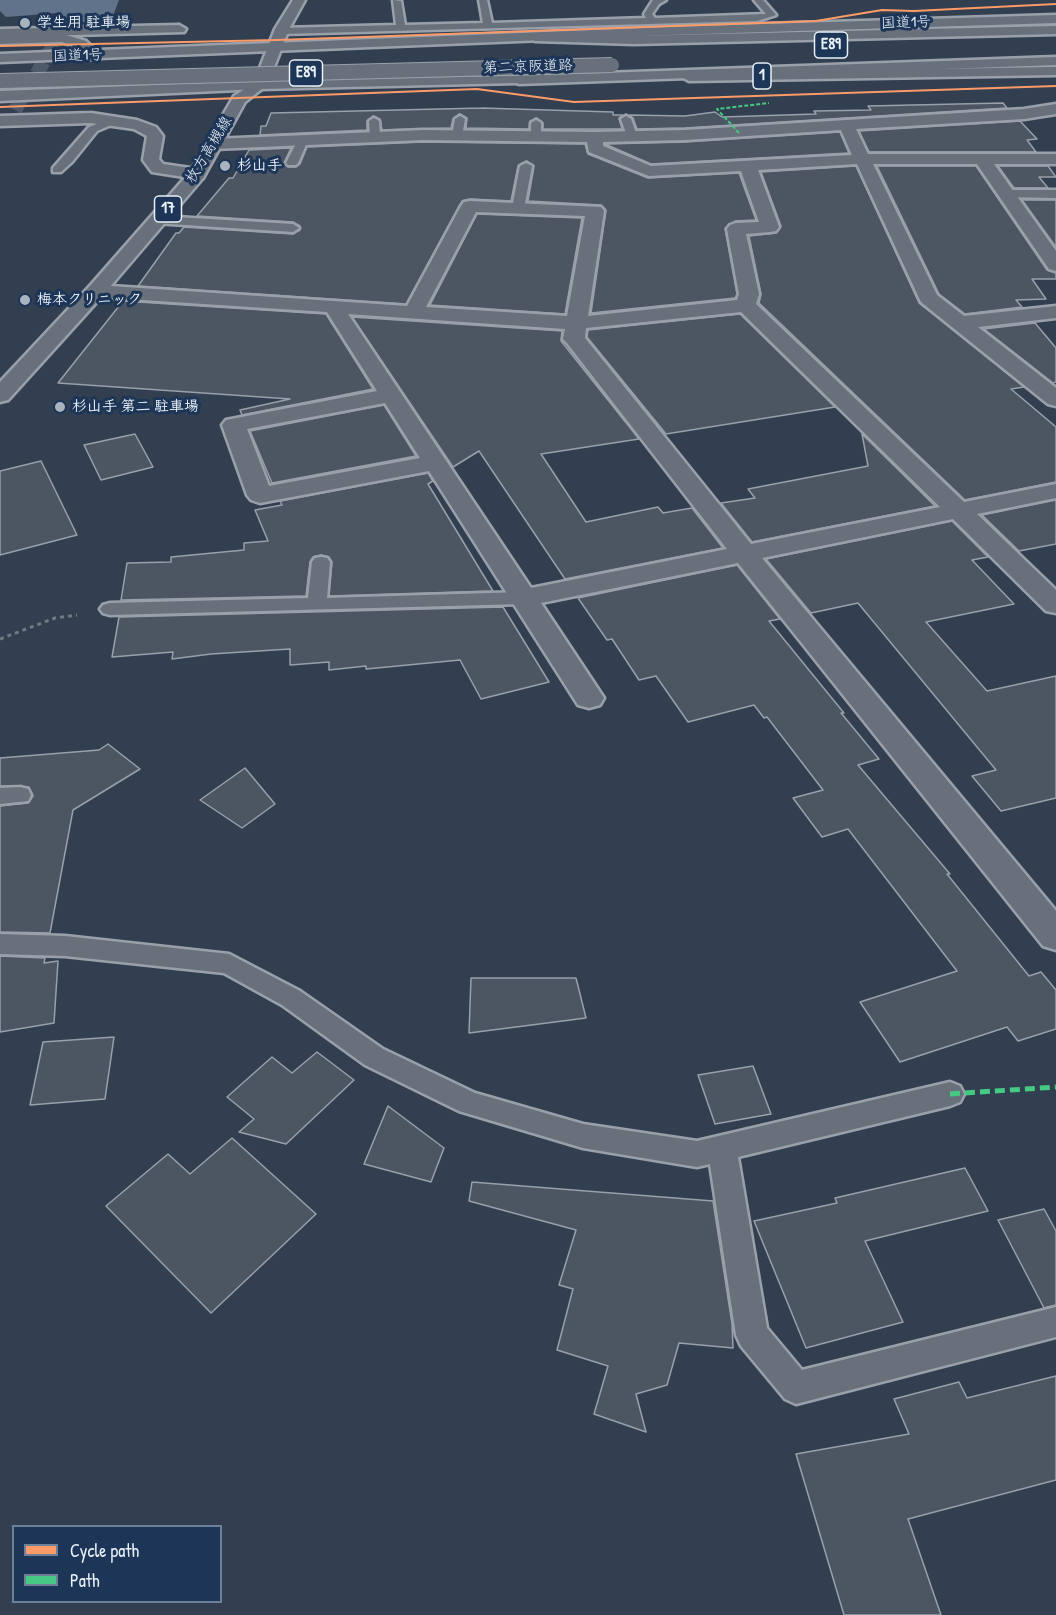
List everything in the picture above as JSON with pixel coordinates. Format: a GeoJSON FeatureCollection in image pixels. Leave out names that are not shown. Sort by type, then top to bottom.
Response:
{"type":"FeatureCollection","features":[{"type":"Feature","properties":{"kind":"main road"},"geometry":{"type":"LineString","coordinates":[[260,85],[278,39],[299,0]]}},
{"type":"Feature","properties":{"kind":"main road","name":"国道1号"},"geometry":{"type":"LineString","coordinates":[[0,58],[94,56],[278,39],[535,37],[1056,19]]}},
{"type":"Feature","properties":{"kind":"main road"},"geometry":{"type":"LineString","coordinates":[[0,33],[179,29]]}},
{"type":"Feature","properties":{"kind":"main road"},"geometry":{"type":"LineString","coordinates":[[535,37],[634,40],[1056,30]]}},
{"type":"Feature","properties":{"kind":"main road"},"geometry":{"type":"LineString","coordinates":[[0,40],[63,38],[81,44],[94,56]]}},
{"type":"Feature","properties":{"kind":"main road","name":"第二京阪道路"},"geometry":{"type":"LineString","coordinates":[[0,81],[1056,38]]}},
{"type":"Feature","properties":{"kind":"main road","name":"第二京阪道路"},"geometry":{"type":"LineString","coordinates":[[0,67],[1056,51]]}},
{"type":"Feature","properties":{"kind":"main road"},"geometry":{"type":"LineString","coordinates":[[519,80],[1056,62]]}},
{"type":"Feature","properties":{"kind":"main road","name":"1"},"geometry":{"type":"LineString","coordinates":[[0,98],[260,85],[1056,71]]}},
{"type":"Feature","properties":{"kind":"main road","name":"枚方高槻線"},"geometry":{"type":"LineString","coordinates":[[0,395],[159,220],[197,174],[239,99],[260,85]]}},
{"type":"Feature","properties":{"kind":"main road"},"geometry":{"type":"LineString","coordinates":[[214,144],[303,140],[374,129],[457,136],[536,130],[595,137],[739,133],[1030,113],[1056,109]]}},
{"type":"Feature","properties":{"kind":"main road"},"geometry":{"type":"LineString","coordinates":[[1030,113],[1056,120]]}},
{"type":"Feature","properties":{"kind":"main road"},"geometry":{"type":"LineString","coordinates":[[8,117],[91,117],[114,120],[150,130],[155,136],[151,160],[158,168],[197,174]]}},
{"type":"Feature","properties":{"kind":"main road"},"geometry":{"type":"LineString","coordinates":[[846,124],[928,298],[1056,399]]}},
{"type":"Feature","properties":{"kind":"main road"},"geometry":{"type":"LineString","coordinates":[[595,137],[595,149],[649,171],[863,159],[1056,159]]}},
{"type":"Feature","properties":{"kind":"main road"},"geometry":{"type":"LineString","coordinates":[[1021,142],[1036,159]]}},
{"type":"Feature","properties":{"kind":"main road"},"geometry":{"type":"LineString","coordinates":[[982,159],[1056,265]]}},
{"type":"Feature","properties":{"kind":"main road"},"geometry":{"type":"LineString","coordinates":[[746,305],[749,294],[736,229],[770,227],[748,166]]}},
{"type":"Feature","properties":{"kind":"main road"},"geometry":{"type":"LineString","coordinates":[[413,313],[470,206],[595,212],[574,339],[745,554],[1056,936]]}},
{"type":"Feature","properties":{"kind":"main road"},"geometry":{"type":"LineString","coordinates":[[96,291],[576,323],[746,305]]}},
{"type":"Feature","properties":{"kind":"main road"},"geometry":{"type":"LineString","coordinates":[[746,305],[1056,605]]}},
{"type":"Feature","properties":{"kind":"main road"},"geometry":{"type":"LineString","coordinates":[[334,308],[589,698]]}},
{"type":"Feature","properties":{"kind":"main road"},"geometry":{"type":"LineString","coordinates":[[960,323],[1056,312]]}},
{"type":"Feature","properties":{"kind":"main road"},"geometry":{"type":"LineString","coordinates":[[391,395],[234,425],[260,495],[435,463]]}},
{"type":"Feature","properties":{"kind":"main road"},"geometry":{"type":"LineString","coordinates":[[523,598],[1056,491]]}},
{"type":"Feature","properties":{"kind":"lane"},"geometry":{"type":"LineString","coordinates":[[483,0],[488,25]]}},
{"type":"Feature","properties":{"kind":"lane"},"geometry":{"type":"LineString","coordinates":[[652,21],[648,14],[656,2],[662,0]]}},
{"type":"Feature","properties":{"kind":"lane"},"geometry":{"type":"LineString","coordinates":[[278,39],[401,27],[757,18],[772,15],[758,0]]}},
{"type":"Feature","properties":{"kind":"lane"},"geometry":{"type":"LineString","coordinates":[[397,1],[401,27]]}},
{"type":"Feature","properties":{"kind":"lane"},"geometry":{"type":"LineString","coordinates":[[572,12],[575,23]]}},
{"type":"Feature","properties":{"kind":"lane"},"geometry":{"type":"LineString","coordinates":[[457,136],[460,119]]}},
{"type":"Feature","properties":{"kind":"lane"},"geometry":{"type":"LineString","coordinates":[[626,119],[632,136]]}},
{"type":"Feature","properties":{"kind":"lane"},"geometry":{"type":"LineString","coordinates":[[57,170],[93,129],[114,120]]}},
{"type":"Feature","properties":{"kind":"lane"},"geometry":{"type":"LineString","coordinates":[[292,163],[303,140]]}},
{"type":"Feature","properties":{"kind":"lane"},"geometry":{"type":"LineString","coordinates":[[518,208],[526,166]]}},
{"type":"Feature","properties":{"kind":"lane"},"geometry":{"type":"LineString","coordinates":[[1006,194],[1056,194]]}},
{"type":"Feature","properties":{"kind":"lane"},"geometry":{"type":"LineString","coordinates":[[159,220],[293,228]]}},
{"type":"Feature","properties":{"kind":"lane"},"geometry":{"type":"LineString","coordinates":[[317,602],[321,562]]}},
{"type":"Feature","properties":{"kind":"lane"},"geometry":{"type":"LineString","coordinates":[[110,609],[523,598]]}},
{"type":"Feature","properties":{"kind":"lane"},"geometry":{"type":"LineString","coordinates":[[0,944],[65,946],[229,964],[291,998],[374,1057],[469,1103],[583,1136],[697,1154],[950,1094]]}},
{"type":"Feature","properties":{"kind":"lane"},"geometry":{"type":"LineString","coordinates":[[722,1148],[752,1335],[796,1388],[1056,1322]]}},
{"type":"Feature","properties":{"kind":"path"},"geometry":{"type":"LineString","coordinates":[[0,639],[55,618],[110,609]]}},
{"type":"Feature","properties":{"kind":"water"},"geometry":{"type":"Polygon","coordinates":[[[0,0],[119,0],[111,21],[56,23],[57,13],[6,17],[0,11],[0,0]]]}},
{"type":"Feature","properties":{"kind":"building"},"geometry":{"type":"Polygon","coordinates":[[[1003,103],[1007,108],[685,128],[637,129],[633,118],[629,115],[685,116],[715,112],[722,117],[816,114],[814,111],[871,110],[868,106],[1003,103]]]}},
{"type":"Feature","properties":{"kind":"building"},"geometry":{"type":"Polygon","coordinates":[[[482,108],[613,112],[613,115],[623,115],[619,118],[622,129],[543,129],[543,123],[537,118],[530,121],[529,129],[466,128],[467,118],[459,114],[453,119],[451,128],[382,130],[380,119],[373,116],[367,121],[367,130],[260,135],[261,126],[266,126],[271,113],[482,108]]]}},
{"type":"Feature","properties":{"kind":"building"},"geometry":{"type":"Polygon","coordinates":[[[1020,121],[1037,139],[1027,140],[1036,152],[869,152],[859,131],[1020,121]]]}},
{"type":"Feature","properties":{"kind":"building"},"geometry":{"type":"Polygon","coordinates":[[[840,132],[849,153],[651,164],[605,144],[685,142],[840,132]]]}},
{"type":"Feature","properties":{"kind":"building"},"geometry":{"type":"Polygon","coordinates":[[[423,142],[585,144],[588,154],[648,178],[739,173],[756,220],[735,221],[725,228],[737,294],[735,298],[591,313],[606,210],[601,205],[528,201],[534,166],[527,161],[518,166],[511,201],[470,199],[462,201],[406,304],[138,286],[176,233],[184,227],[293,234],[300,230],[300,226],[293,222],[197,216],[229,178],[233,178],[249,150],[291,148],[284,163],[288,167],[296,167],[300,164],[307,147],[423,142]]]}},
{"type":"Feature","properties":{"kind":"building"},"geometry":{"type":"Polygon","coordinates":[[[856,166],[919,303],[1024,387],[1011,389],[1056,427],[1056,482],[965,500],[759,303],[761,294],[749,236],[776,233],[781,226],[761,172],[856,166]]]}},
{"type":"Feature","properties":{"kind":"building"},"geometry":{"type":"Polygon","coordinates":[[[877,166],[976,166],[1047,270],[1056,273],[1056,279],[1032,279],[1046,299],[1016,300],[1022,307],[965,314],[939,294],[877,166]]]}},
{"type":"Feature","properties":{"kind":"building"},"geometry":{"type":"Polygon","coordinates":[[[998,166],[1048,166],[1056,177],[1039,177],[1048,188],[1014,188],[998,166]]]}},
{"type":"Feature","properties":{"kind":"building"},"geometry":{"type":"Polygon","coordinates":[[[1022,200],[1056,200],[1056,247],[1022,200]]]}},
{"type":"Feature","properties":{"kind":"building"},"geometry":{"type":"Polygon","coordinates":[[[477,214],[582,218],[565,314],[430,305],[477,214]]]}},
{"type":"Feature","properties":{"kind":"building"},"geometry":{"type":"Polygon","coordinates":[[[123,301],[326,314],[373,389],[242,415],[240,410],[290,399],[58,383],[123,301]]]}},
{"type":"Feature","properties":{"kind":"building"},"geometry":{"type":"Polygon","coordinates":[[[740,314],[835,407],[666,434],[587,337],[588,330],[740,314]]]}},
{"type":"Feature","properties":{"kind":"building"},"geometry":{"type":"Polygon","coordinates":[[[352,317],[562,331],[561,341],[639,439],[541,454],[586,522],[658,507],[663,513],[692,508],[723,548],[565,579],[479,451],[453,467],[352,317]]]}},
{"type":"Feature","properties":{"kind":"building"},"geometry":{"type":"Polygon","coordinates":[[[1035,323],[1056,348],[1056,382],[1053,383],[984,329],[1035,323]]]}},
{"type":"Feature","properties":{"kind":"building"},"geometry":{"type":"Polygon","coordinates":[[[384,405],[416,456],[272,483],[250,431],[384,405]]]}},
{"type":"Feature","properties":{"kind":"building"},"geometry":{"type":"Polygon","coordinates":[[[135,434],[153,467],[101,480],[84,445],[135,434]]]}},
{"type":"Feature","properties":{"kind":"building"},"geometry":{"type":"Polygon","coordinates":[[[862,434],[935,506],[752,542],[721,503],[755,498],[748,489],[868,466],[862,434]]]}},
{"type":"Feature","properties":{"kind":"building"},"geometry":{"type":"Polygon","coordinates":[[[41,461],[77,535],[0,555],[0,471],[41,461]]]}},
{"type":"Feature","properties":{"kind":"building"},"geometry":{"type":"Polygon","coordinates":[[[428,473],[433,481],[428,484],[493,591],[329,596],[332,562],[329,557],[321,555],[313,557],[310,562],[306,596],[121,600],[127,563],[171,562],[171,557],[244,550],[244,543],[268,541],[255,510],[282,505],[280,501],[428,473]]]}},
{"type":"Feature","properties":{"kind":"building"},"geometry":{"type":"Polygon","coordinates":[[[1056,500],[1056,544],[1019,551],[982,515],[1056,500]]]}},
{"type":"Feature","properties":{"kind":"building"},"geometry":{"type":"Polygon","coordinates":[[[952,521],[988,557],[972,560],[1014,604],[926,622],[987,691],[1056,676],[1056,798],[1001,811],[972,776],[996,770],[858,603],[811,613],[766,559],[952,521]]]}},
{"type":"Feature","properties":{"kind":"building"},"geometry":{"type":"Polygon","coordinates":[[[737,565],[780,619],[769,621],[879,759],[858,765],[950,874],[947,874],[1029,976],[1041,972],[1056,990],[1056,1029],[1018,1041],[1007,1027],[900,1062],[860,1002],[957,971],[848,829],[822,837],[793,798],[823,790],[767,717],[764,718],[754,705],[688,722],[656,676],[639,680],[612,639],[607,640],[578,598],[737,565]]]}},
{"type":"Feature","properties":{"kind":"building"},"geometry":{"type":"Polygon","coordinates":[[[503,607],[549,682],[481,699],[460,660],[366,669],[366,666],[329,670],[329,662],[290,665],[290,649],[172,659],[173,652],[112,657],[119,617],[503,607]]]}},
{"type":"Feature","properties":{"kind":"building"},"geometry":{"type":"Polygon","coordinates":[[[108,744],[140,769],[73,810],[50,933],[0,932],[0,806],[28,803],[33,796],[29,787],[0,786],[0,758],[99,750],[108,744]]]}},
{"type":"Feature","properties":{"kind":"building"},"geometry":{"type":"Polygon","coordinates":[[[245,768],[275,804],[242,828],[200,800],[245,768]]]}},
{"type":"Feature","properties":{"kind":"building"},"geometry":{"type":"Polygon","coordinates":[[[0,956],[45,958],[44,963],[58,961],[54,1023],[0,1032],[0,956]]]}},
{"type":"Feature","properties":{"kind":"building"},"geometry":{"type":"Polygon","coordinates":[[[471,978],[576,978],[586,1018],[469,1033],[471,978]]]}},
{"type":"Feature","properties":{"kind":"building"},"geometry":{"type":"Polygon","coordinates":[[[114,1037],[105,1099],[30,1105],[43,1042],[114,1037]]]}},
{"type":"Feature","properties":{"kind":"building"},"geometry":{"type":"Polygon","coordinates":[[[317,1052],[354,1080],[286,1144],[239,1132],[254,1119],[227,1097],[272,1057],[292,1073],[317,1052]]]}},
{"type":"Feature","properties":{"kind":"building"},"geometry":{"type":"Polygon","coordinates":[[[753,1066],[771,1114],[715,1124],[698,1075],[753,1066]]]}},
{"type":"Feature","properties":{"kind":"building"},"geometry":{"type":"Polygon","coordinates":[[[388,1106],[444,1148],[431,1182],[364,1164],[388,1106]]]}},
{"type":"Feature","properties":{"kind":"building"},"geometry":{"type":"Polygon","coordinates":[[[232,1138],[316,1214],[211,1313],[106,1206],[168,1154],[190,1174],[232,1138]]]}},
{"type":"Feature","properties":{"kind":"building"},"geometry":{"type":"Polygon","coordinates":[[[965,1168],[988,1211],[865,1241],[903,1322],[806,1348],[754,1221],[837,1203],[835,1198],[965,1168]]]}},
{"type":"Feature","properties":{"kind":"building"},"geometry":{"type":"Polygon","coordinates":[[[472,1182],[713,1201],[732,1324],[733,1348],[679,1343],[667,1385],[636,1394],[646,1432],[594,1414],[608,1366],[557,1350],[573,1289],[559,1285],[576,1230],[469,1201],[472,1182]]]}},
{"type":"Feature","properties":{"kind":"building"},"geometry":{"type":"Polygon","coordinates":[[[1044,1209],[1056,1231],[1056,1305],[1044,1308],[998,1220],[1044,1209]]]}},
{"type":"Feature","properties":{"kind":"building"},"geometry":{"type":"Polygon","coordinates":[[[1056,1376],[1056,1480],[908,1519],[941,1615],[844,1615],[796,1454],[909,1434],[894,1399],[959,1382],[967,1398],[1056,1376]]]}},
{"type":"Feature","properties":{"kind":"tunnel"},"geometry":{"type":"LineString","coordinates":[[15,110],[62,31]]}},
{"type":"Feature","properties":{"kind":"marked path"},"geometry":{"type":"LineString","coordinates":[[739,133],[717,109],[769,103]]}},
{"type":"Feature","properties":{"kind":"marked path"},"geometry":{"type":"LineString","coordinates":[[950,1094],[1056,1087]]}},
{"type":"Feature","properties":{"kind":"cycle path"},"geometry":{"type":"LineString","coordinates":[[0,46],[277,40],[816,21],[882,10],[914,11],[1056,4]]}},
{"type":"Feature","properties":{"kind":"cycle path"},"geometry":{"type":"LineString","coordinates":[[0,107],[477,89],[574,102],[1056,86]]}},
{"type":"Feature","properties":{"kind":"place","name":"学生用 駐車場"},"geometry":{"type":"Point","coordinates":[25,23]}},
{"type":"Feature","properties":{"kind":"place","name":"杉山手"},"geometry":{"type":"Point","coordinates":[225,166]}},
{"type":"Feature","properties":{"kind":"place","name":"梅本クリニック"},"geometry":{"type":"Point","coordinates":[25,300]}},
{"type":"Feature","properties":{"kind":"place","name":"杉山手 第二 駐車場"},"geometry":{"type":"Point","coordinates":[60,407]}}]}
